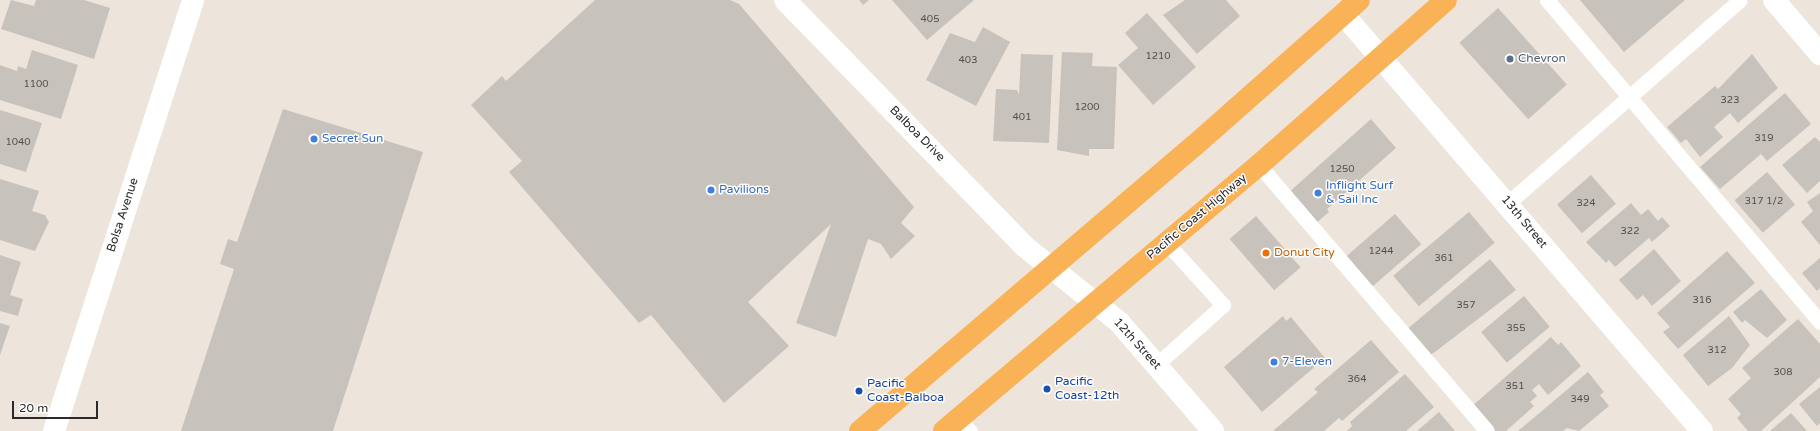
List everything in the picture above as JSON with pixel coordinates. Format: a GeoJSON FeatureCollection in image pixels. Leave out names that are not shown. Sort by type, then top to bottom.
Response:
{"type":"FeatureCollection","features":[{"type":"Feature","properties":{"kind":"highway","name":"Pacific Coast Highway"},"geometry":{"type":"LineString","coordinates":[[958,427],[1096,302],[1259,165],[1446,0]]}},
{"type":"Feature","properties":{"kind":"highway"},"geometry":{"type":"LineString","coordinates":[[860,431],[1351,7]]}},
{"type":"Feature","properties":{"kind":"street","name":"Bolsa Avenue"},"geometry":{"type":"LineString","coordinates":[[54,431],[193,0]]}},
{"type":"Feature","properties":{"kind":"street","name":"Balboa Drive"},"geometry":{"type":"LineString","coordinates":[[784,0],[1024,246],[1051,267]]}},
{"type":"Feature","properties":{"kind":"street"},"geometry":{"type":"LineString","coordinates":[[1774,0],[1820,54]]}},
{"type":"Feature","properties":{"kind":"street","name":"13th Street"},"geometry":{"type":"LineString","coordinates":[[1351,7],[1382,55],[1702,431]]}},
{"type":"Feature","properties":{"kind":"street","name":"12th Street"},"geometry":{"type":"LineString","coordinates":[[1051,267],[1119,322],[1213,431]]}},
{"type":"Feature","properties":{"kind":"lane"},"geometry":{"type":"LineString","coordinates":[[1547,0],[1820,322]]}},
{"type":"Feature","properties":{"kind":"lane"},"geometry":{"type":"LineString","coordinates":[[1508,203],[1630,98],[1740,0]]}},
{"type":"Feature","properties":{"kind":"lane"},"geometry":{"type":"LineString","coordinates":[[1259,165],[1487,431]]}},
{"type":"Feature","properties":{"kind":"lane"},"geometry":{"type":"LineString","coordinates":[[1156,365],[1223,305],[1167,243]]}},
{"type":"Feature","properties":{"kind":"building"},"geometry":{"type":"Polygon","coordinates":[[[11,0],[34,6],[36,0],[84,0],[110,8],[94,59],[1,29],[11,0]]]}},
{"type":"Feature","properties":{"kind":"building","name":"Pavilions"},"geometry":{"type":"Polygon","coordinates":[[[595,0],[730,0],[739,4],[914,207],[901,223],[915,236],[891,259],[881,244],[868,239],[836,337],[796,323],[831,224],[748,302],[789,346],[724,403],[651,315],[639,323],[509,172],[522,161],[471,105],[502,76],[506,81],[595,0]]]}},
{"type":"Feature","properties":{"kind":"building"},"geometry":{"type":"Polygon","coordinates":[[[859,0],[869,0],[863,5],[859,0]]]}},
{"type":"Feature","properties":{"kind":"building"},"geometry":{"type":"Polygon","coordinates":[[[892,0],[974,0],[927,40],[892,0]]]}},
{"type":"Feature","properties":{"kind":"building"},"geometry":{"type":"Polygon","coordinates":[[[1185,0],[1226,0],[1240,16],[1197,54],[1163,15],[1185,0]]]}},
{"type":"Feature","properties":{"kind":"building"},"geometry":{"type":"Polygon","coordinates":[[[1580,0],[1685,0],[1624,52],[1580,0]]]}},
{"type":"Feature","properties":{"kind":"building"},"geometry":{"type":"Polygon","coordinates":[[[1498,8],[1567,85],[1528,119],[1459,43],[1498,8]]]}},
{"type":"Feature","properties":{"kind":"building"},"geometry":{"type":"Polygon","coordinates":[[[1147,13],[1196,67],[1153,105],[1118,65],[1138,48],[1125,33],[1147,13]]]}},
{"type":"Feature","properties":{"kind":"building"},"geometry":{"type":"Polygon","coordinates":[[[983,27],[1010,42],[976,106],[926,80],[950,33],[975,42],[983,27]]]}},
{"type":"Feature","properties":{"kind":"building"},"geometry":{"type":"Polygon","coordinates":[[[32,50],[78,65],[61,119],[0,100],[0,65],[17,71],[18,66],[26,69],[32,50]]]}},
{"type":"Feature","properties":{"kind":"building"},"geometry":{"type":"Polygon","coordinates":[[[1062,52],[1093,53],[1092,66],[1117,67],[1114,149],[1089,149],[1089,156],[1057,150],[1062,52]]]}},
{"type":"Feature","properties":{"kind":"building"},"geometry":{"type":"Polygon","coordinates":[[[1021,54],[1053,55],[1049,143],[993,141],[996,89],[1017,90],[1019,95],[1021,54]]]}},
{"type":"Feature","properties":{"kind":"building"},"geometry":{"type":"Polygon","coordinates":[[[1752,54],[1778,88],[1738,123],[1730,113],[1714,127],[1723,137],[1700,157],[1686,139],[1681,143],[1667,127],[1715,86],[1718,89],[1752,54]]]}},
{"type":"Feature","properties":{"kind":"building"},"geometry":{"type":"Polygon","coordinates":[[[1785,93],[1811,124],[1767,161],[1761,154],[1720,189],[1700,167],[1785,93]]]}},
{"type":"Feature","properties":{"kind":"building"},"geometry":{"type":"Polygon","coordinates":[[[283,109],[423,152],[333,431],[181,431],[234,269],[220,264],[228,239],[237,242],[283,109]]]}},
{"type":"Feature","properties":{"kind":"building"},"geometry":{"type":"Polygon","coordinates":[[[0,110],[42,123],[26,172],[0,164],[0,110]]]}},
{"type":"Feature","properties":{"kind":"building"},"geometry":{"type":"Polygon","coordinates":[[[1371,119],[1396,148],[1327,209],[1329,212],[1315,224],[1288,193],[1371,119]]]}},
{"type":"Feature","properties":{"kind":"building"},"geometry":{"type":"Polygon","coordinates":[[[1815,137],[1820,142],[1820,181],[1807,193],[1782,165],[1815,137]]]}},
{"type":"Feature","properties":{"kind":"building"},"geometry":{"type":"Polygon","coordinates":[[[1767,172],[1795,204],[1763,233],[1735,200],[1767,172]]]}},
{"type":"Feature","properties":{"kind":"building"},"geometry":{"type":"Polygon","coordinates":[[[1591,175],[1616,204],[1582,233],[1557,205],[1591,175]]]}},
{"type":"Feature","properties":{"kind":"building"},"geometry":{"type":"Polygon","coordinates":[[[0,179],[39,191],[32,211],[45,215],[49,222],[35,251],[0,240],[0,179]]]}},
{"type":"Feature","properties":{"kind":"building"},"geometry":{"type":"Polygon","coordinates":[[[1820,193],[1820,245],[1801,222],[1813,211],[1807,202],[1820,193]]]}},
{"type":"Feature","properties":{"kind":"building"},"geometry":{"type":"Polygon","coordinates":[[[1631,203],[1641,215],[1648,209],[1658,221],[1662,217],[1670,226],[1652,242],[1649,238],[1615,267],[1609,260],[1606,263],[1586,242],[1631,203]]]}},
{"type":"Feature","properties":{"kind":"building"},"geometry":{"type":"Polygon","coordinates":[[[1469,212],[1495,243],[1419,306],[1393,276],[1469,212]]]}},
{"type":"Feature","properties":{"kind":"building"},"geometry":{"type":"Polygon","coordinates":[[[1395,214],[1421,244],[1368,290],[1342,260],[1395,214]]]}},
{"type":"Feature","properties":{"kind":"building","name":"Donut City"},"geometry":{"type":"Polygon","coordinates":[[[1256,216],[1301,267],[1274,290],[1230,239],[1256,216]]]}},
{"type":"Feature","properties":{"kind":"building"},"geometry":{"type":"Polygon","coordinates":[[[1654,249],[1681,281],[1652,306],[1643,295],[1637,300],[1619,280],[1654,249]]]}},
{"type":"Feature","properties":{"kind":"building"},"geometry":{"type":"Polygon","coordinates":[[[1727,251],[1755,283],[1678,349],[1663,332],[1670,327],[1657,313],[1727,251]]]}},
{"type":"Feature","properties":{"kind":"building"},"geometry":{"type":"Polygon","coordinates":[[[0,255],[21,262],[10,295],[23,299],[18,316],[0,311],[0,255]]]}},
{"type":"Feature","properties":{"kind":"building"},"geometry":{"type":"Polygon","coordinates":[[[1820,258],[1820,288],[1817,291],[1802,273],[1820,258]]]}},
{"type":"Feature","properties":{"kind":"building"},"geometry":{"type":"Polygon","coordinates":[[[1490,259],[1516,290],[1427,358],[1405,331],[1490,259]]]}},
{"type":"Feature","properties":{"kind":"building"},"geometry":{"type":"Polygon","coordinates":[[[1761,289],[1787,320],[1767,338],[1745,320],[1742,323],[1733,312],[1761,289]]]}},
{"type":"Feature","properties":{"kind":"building"},"geometry":{"type":"Polygon","coordinates":[[[1524,296],[1550,327],[1507,363],[1481,332],[1524,296]]]}},
{"type":"Feature","properties":{"kind":"building","name":"7-Eleven"},"geometry":{"type":"Polygon","coordinates":[[[1283,316],[1286,321],[1291,317],[1325,358],[1262,412],[1224,367],[1283,316]]]}},
{"type":"Feature","properties":{"kind":"building"},"geometry":{"type":"Polygon","coordinates":[[[1729,316],[1750,345],[1732,368],[1708,386],[1683,355],[1729,316]]]}},
{"type":"Feature","properties":{"kind":"building"},"geometry":{"type":"Polygon","coordinates":[[[1798,319],[1820,344],[1820,377],[1761,431],[1748,431],[1737,418],[1741,414],[1728,399],[1751,378],[1742,368],[1798,319]]]}},
{"type":"Feature","properties":{"kind":"building"},"geometry":{"type":"Polygon","coordinates":[[[0,323],[10,326],[0,355],[0,323]]]}},
{"type":"Feature","properties":{"kind":"building"},"geometry":{"type":"Polygon","coordinates":[[[1551,337],[1558,345],[1561,342],[1581,366],[1548,395],[1539,384],[1532,390],[1537,396],[1530,402],[1534,406],[1506,431],[1492,431],[1471,407],[1551,337]]]}},
{"type":"Feature","properties":{"kind":"building"},"geometry":{"type":"Polygon","coordinates":[[[1371,340],[1399,372],[1342,421],[1339,418],[1324,431],[1273,431],[1318,392],[1314,389],[1371,340]]]}},
{"type":"Feature","properties":{"kind":"building"},"geometry":{"type":"Polygon","coordinates":[[[1588,372],[1604,392],[1600,395],[1609,406],[1579,431],[1567,428],[1563,431],[1518,431],[1588,372]]]}},
{"type":"Feature","properties":{"kind":"building"},"geometry":{"type":"Polygon","coordinates":[[[1405,374],[1434,407],[1406,431],[1347,431],[1352,426],[1350,422],[1405,374]]]}},
{"type":"Feature","properties":{"kind":"building"},"geometry":{"type":"Polygon","coordinates":[[[1820,387],[1820,423],[1817,426],[1799,404],[1820,387]]]}},
{"type":"Feature","properties":{"kind":"building"},"geometry":{"type":"Polygon","coordinates":[[[1439,412],[1455,431],[1417,431],[1439,412]]]}},
{"type":"Feature","properties":{"kind":"building"},"geometry":{"type":"Polygon","coordinates":[[[1791,413],[1807,431],[1770,431],[1791,413]]]}},
{"type":"Feature","properties":{"kind":"place","name":"Chevron"},"geometry":{"type":"Point","coordinates":[1510,59]}},
{"type":"Feature","properties":{"kind":"place","name":"Secret Sun"},"geometry":{"type":"Point","coordinates":[314,139]}},
{"type":"Feature","properties":{"kind":"place","name":"Pavilions"},"geometry":{"type":"Point","coordinates":[711,190]}},
{"type":"Feature","properties":{"kind":"place","name":"Inflight Surf & Sail Inc"},"geometry":{"type":"Point","coordinates":[1318,193]}},
{"type":"Feature","properties":{"kind":"place","name":"Donut City"},"geometry":{"type":"Point","coordinates":[1266,253]}},
{"type":"Feature","properties":{"kind":"place","name":"7-Eleven"},"geometry":{"type":"Point","coordinates":[1274,362]}},
{"type":"Feature","properties":{"kind":"place","name":"Pacific Coast-12th"},"geometry":{"type":"Point","coordinates":[1047,389]}},
{"type":"Feature","properties":{"kind":"place","name":"Pacific Coast-Balboa"},"geometry":{"type":"Point","coordinates":[859,391]}}]}
